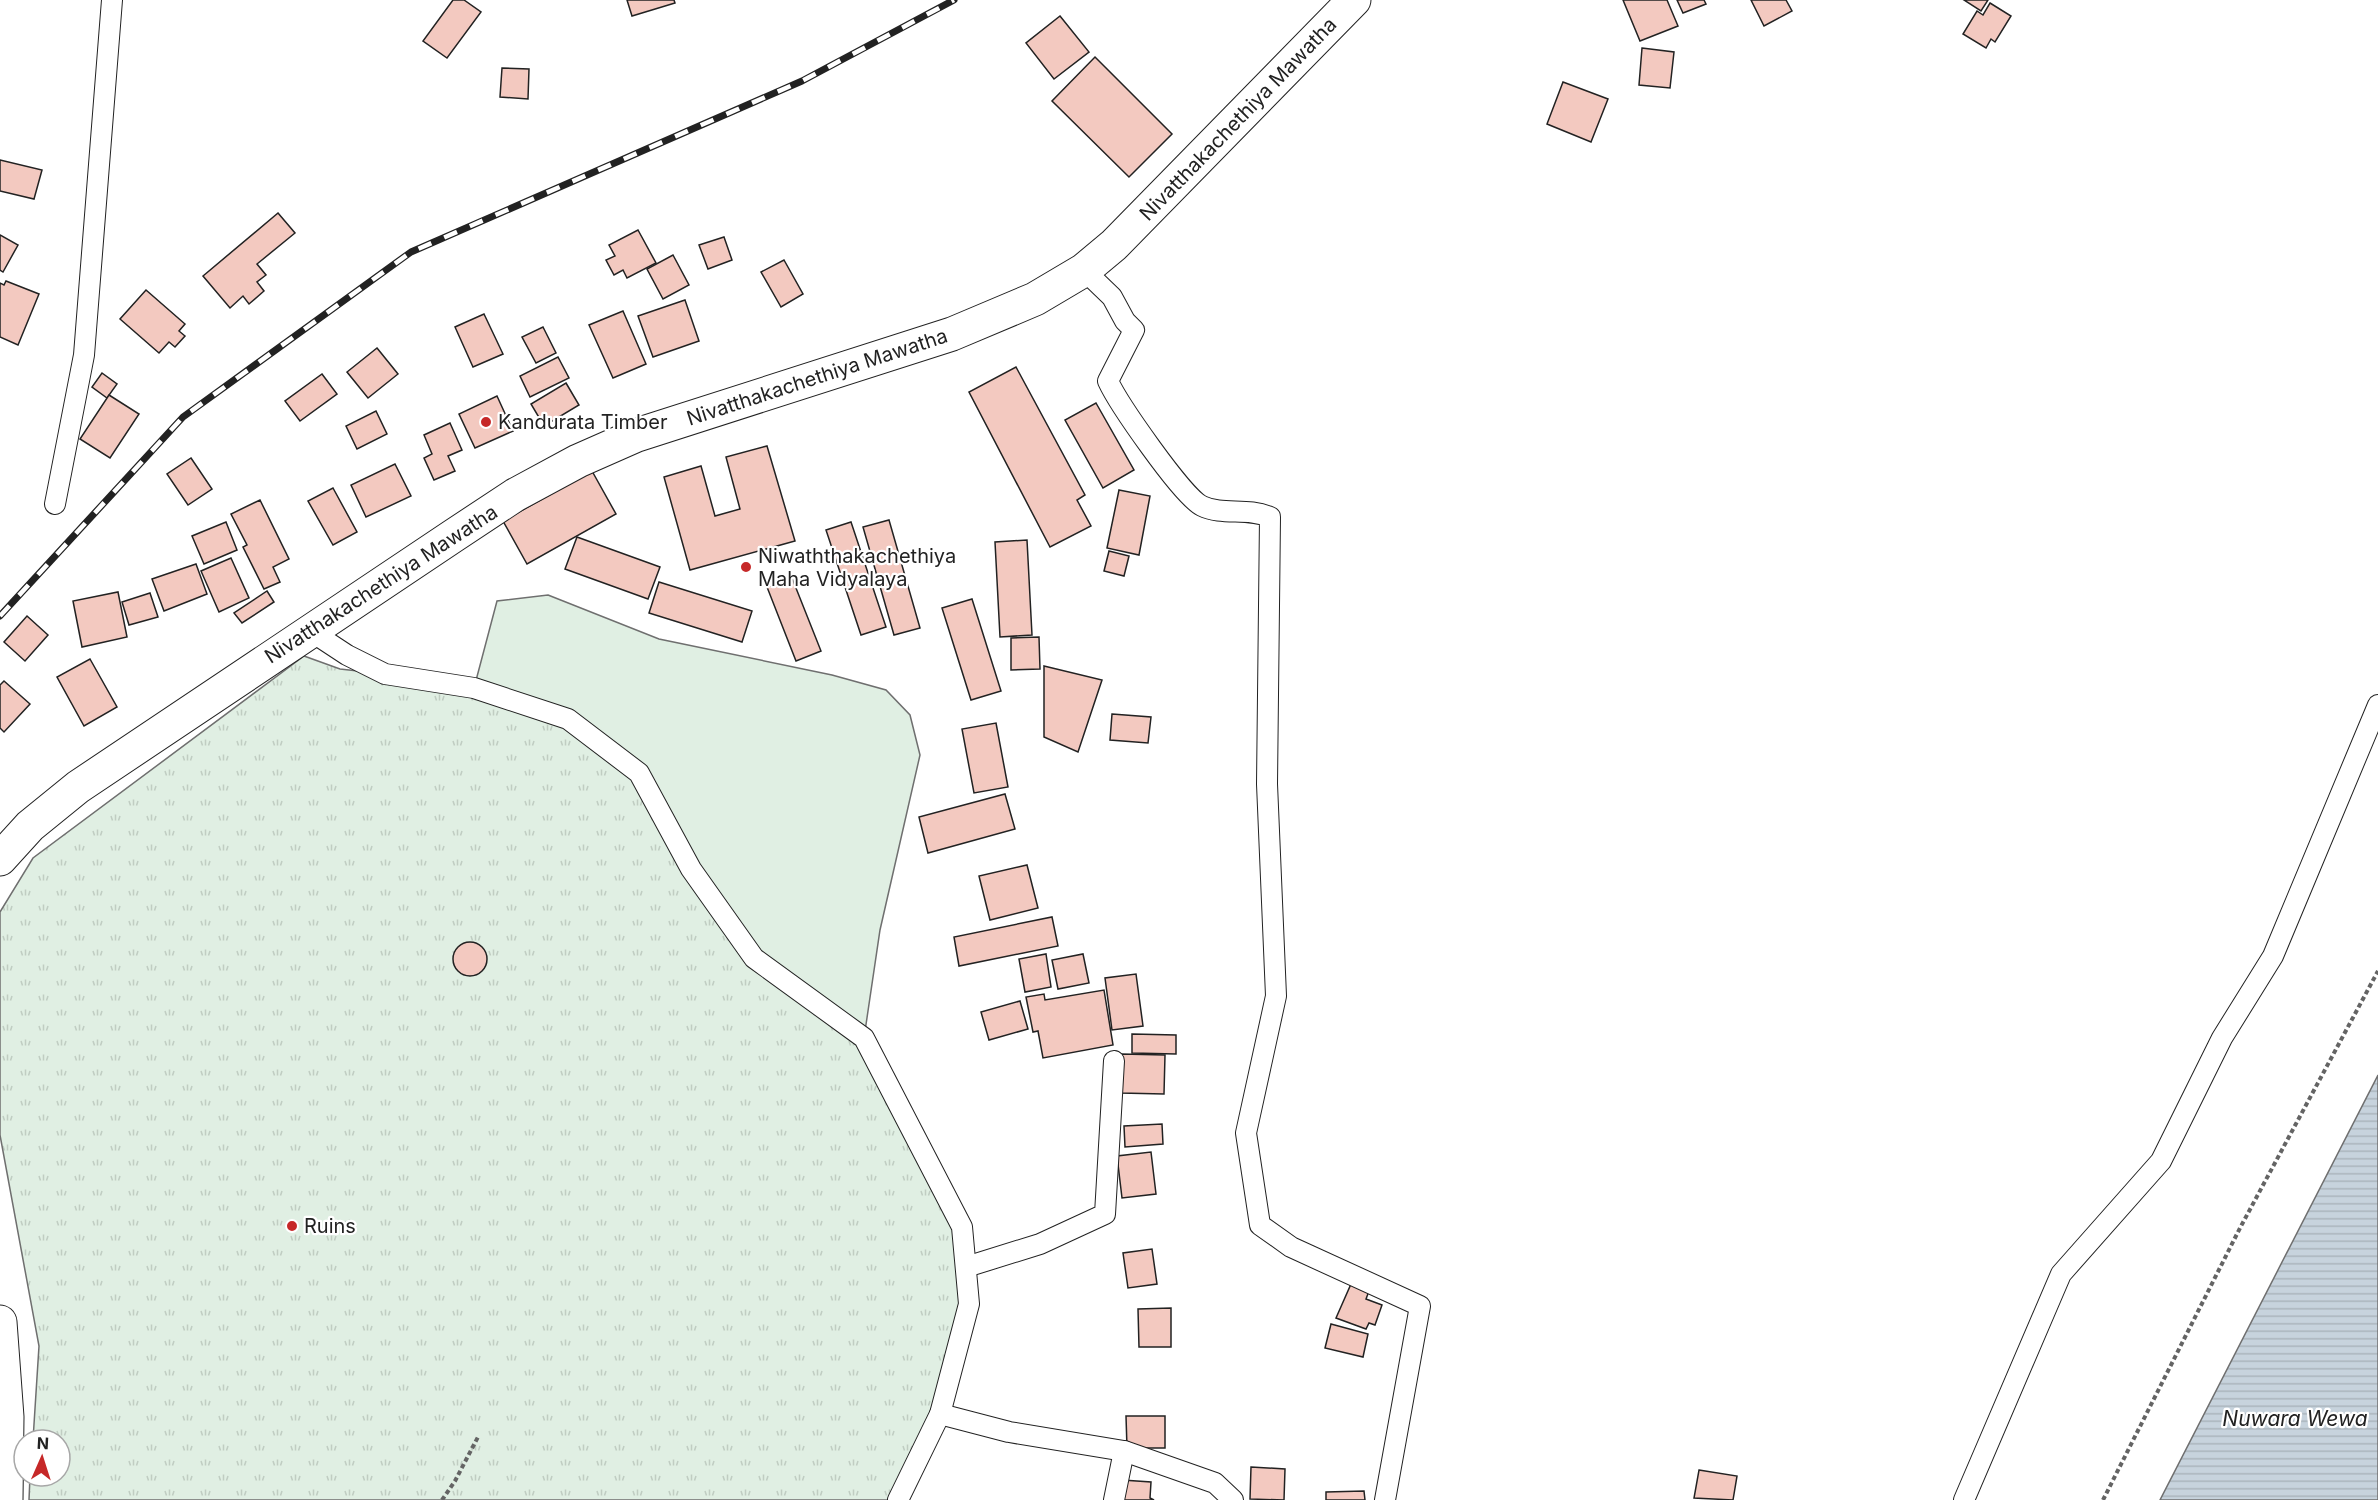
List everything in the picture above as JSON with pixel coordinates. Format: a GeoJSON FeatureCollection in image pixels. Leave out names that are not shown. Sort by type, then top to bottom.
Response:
{"type":"FeatureCollection","features":[{"type":"Feature","properties":{"kind":"highway","name":"Nivatthakachethiya Mawatha"},"geometry":{"type":"LineString","coordinates":[[0,860],[30,826],[62,799],[309,630],[515,495],[578,461],[637,435],[952,334],[1035,299],[1084,270],[1155,206],[1354,0]]}},
{"type":"Feature","properties":{"kind":"highway"},"geometry":{"type":"LineString","coordinates":[[0,1322],[7,1417],[6,1500]]}},
{"type":"Feature","properties":{"kind":"street"},"geometry":{"type":"LineString","coordinates":[[55,504],[84,355],[112,0]]}},
{"type":"Feature","properties":{"kind":"street"},"geometry":{"type":"LineString","coordinates":[[1084,270],[1112,297],[1125,321],[1134,330],[1108,381],[1117,400],[1182,487],[1201,505],[1219,510],[1255,511],[1270,517],[1267,784],[1276,996],[1246,1133],[1260,1225],[1291,1247],[1420,1306],[1385,1500]]}},
{"type":"Feature","properties":{"kind":"street"},"geometry":{"type":"LineString","coordinates":[[309,630],[347,656],[386,674],[474,688],[568,719],[639,773],[691,869],[754,958],[864,1038],[962,1227],[969,1304],[940,1414],[898,1500]]}},
{"type":"Feature","properties":{"kind":"street"},"geometry":{"type":"LineString","coordinates":[[1964,1500],[2061,1274],[2161,1161],[2222,1038],[2273,956],[2378,705]]}},
{"type":"Feature","properties":{"kind":"street"},"geometry":{"type":"LineString","coordinates":[[966,1268],[1040,1244],[1106,1214],[1114,1061]]}},
{"type":"Feature","properties":{"kind":"street"},"geometry":{"type":"LineString","coordinates":[[940,1414],[1009,1432],[1124,1451],[1215,1482],[1233,1500]]}},
{"type":"Feature","properties":{"kind":"street"},"geometry":{"type":"LineString","coordinates":[[1114,1500],[1124,1451]]}},
{"type":"Feature","properties":{"kind":"path"},"geometry":{"type":"LineString","coordinates":[[2103,1500],[2240,1228],[2378,971]]}},
{"type":"Feature","properties":{"kind":"path"},"geometry":{"type":"LineString","coordinates":[[442,1500],[455,1481],[479,1435]]}},
{"type":"Feature","properties":{"kind":"green space"},"geometry":{"type":"Polygon","coordinates":[[[548,595],[659,639],[832,675],[886,690],[910,715],[920,755],[880,930],[864,1038],[754,958],[639,773],[568,719],[474,688],[497,601],[548,595]]]}},
{"type":"Feature","properties":{"kind":"green space"},"geometry":{"type":"Polygon","coordinates":[[[304,656],[340,669],[385,674],[568,719],[639,773],[864,1038],[962,1227],[969,1304],[940,1414],[898,1500],[29,1500],[30,1488],[72,1488],[72,1428],[34,1428],[39,1346],[0,1135],[0,912],[33,858],[304,656]]]}},
{"type":"Feature","properties":{"kind":"water","name":"Nuwara Wewa"},"geometry":{"type":"Polygon","coordinates":[[[2378,1075],[2378,1500],[2160,1500],[2378,1075]]]}},
{"type":"Feature","properties":{"kind":"building"},"geometry":{"type":"Polygon","coordinates":[[[453,0],[464,0],[481,12],[447,58],[423,41],[453,0]]]}},
{"type":"Feature","properties":{"kind":"building"},"geometry":{"type":"Polygon","coordinates":[[[627,0],[674,0],[675,3],[632,16],[627,0]]]}},
{"type":"Feature","properties":{"kind":"building"},"geometry":{"type":"Polygon","coordinates":[[[1623,0],[1667,0],[1678,26],[1640,41],[1623,0]]]}},
{"type":"Feature","properties":{"kind":"building"},"geometry":{"type":"Polygon","coordinates":[[[1677,0],[1704,0],[1706,4],[1683,13],[1677,0]]]}},
{"type":"Feature","properties":{"kind":"building"},"geometry":{"type":"Polygon","coordinates":[[[1751,0],[1786,0],[1792,11],[1764,26],[1751,0]]]}},
{"type":"Feature","properties":{"kind":"building"},"geometry":{"type":"Polygon","coordinates":[[[1964,0],[1988,0],[1981,11],[1964,0]]]}},
{"type":"Feature","properties":{"kind":"building"},"geometry":{"type":"Polygon","coordinates":[[[1990,3],[2011,16],[1995,42],[1991,39],[1986,48],[1963,34],[1977,11],[1983,15],[1990,3]]]}},
{"type":"Feature","properties":{"kind":"building"},"geometry":{"type":"Polygon","coordinates":[[[1060,16],[1089,52],[1054,79],[1026,43],[1060,16]]]}},
{"type":"Feature","properties":{"kind":"building"},"geometry":{"type":"Polygon","coordinates":[[[1642,48],[1674,52],[1670,88],[1639,85],[1642,48]]]}},
{"type":"Feature","properties":{"kind":"building"},"geometry":{"type":"Polygon","coordinates":[[[1095,57],[1172,134],[1129,177],[1052,101],[1095,57]]]}},
{"type":"Feature","properties":{"kind":"building"},"geometry":{"type":"Polygon","coordinates":[[[502,68],[529,69],[528,99],[500,97],[502,68]]]}},
{"type":"Feature","properties":{"kind":"building"},"geometry":{"type":"Polygon","coordinates":[[[1563,82],[1608,99],[1591,142],[1547,124],[1563,82]]]}},
{"type":"Feature","properties":{"kind":"building"},"geometry":{"type":"Polygon","coordinates":[[[0,160],[42,170],[34,199],[0,191],[0,160]]]}},
{"type":"Feature","properties":{"kind":"building"},"geometry":{"type":"Polygon","coordinates":[[[278,213],[295,233],[257,264],[266,275],[257,282],[264,291],[249,304],[243,296],[230,308],[203,276],[278,213]]]}},
{"type":"Feature","properties":{"kind":"building"},"geometry":{"type":"Polygon","coordinates":[[[638,230],[656,263],[627,278],[623,270],[614,275],[606,260],[615,256],[609,245],[638,230]]]}},
{"type":"Feature","properties":{"kind":"building"},"geometry":{"type":"Polygon","coordinates":[[[0,235],[18,245],[3,272],[0,270],[0,235]]]}},
{"type":"Feature","properties":{"kind":"building"},"geometry":{"type":"Polygon","coordinates":[[[724,237],[732,260],[708,269],[699,245],[724,237]]]}},
{"type":"Feature","properties":{"kind":"building"},"geometry":{"type":"Polygon","coordinates":[[[673,255],[689,285],[663,299],[647,269],[673,255]]]}},
{"type":"Feature","properties":{"kind":"building"},"geometry":{"type":"Polygon","coordinates":[[[784,260],[803,294],[781,307],[761,272],[784,260]]]}},
{"type":"Feature","properties":{"kind":"building"},"geometry":{"type":"Polygon","coordinates":[[[6,281],[39,294],[18,345],[0,337],[0,283],[4,285],[6,281]]]}},
{"type":"Feature","properties":{"kind":"building"},"geometry":{"type":"Polygon","coordinates":[[[146,290],[185,324],[179,331],[185,336],[175,347],[169,342],[159,353],[120,319],[146,290]]]}},
{"type":"Feature","properties":{"kind":"building"},"geometry":{"type":"Polygon","coordinates":[[[685,300],[699,341],[653,357],[638,316],[685,300]]]}},
{"type":"Feature","properties":{"kind":"building"},"geometry":{"type":"Polygon","coordinates":[[[623,311],[646,364],[613,378],[589,325],[623,311]]]}},
{"type":"Feature","properties":{"kind":"building"},"geometry":{"type":"Polygon","coordinates":[[[484,314],[503,354],[473,367],[455,327],[484,314]]]}},
{"type":"Feature","properties":{"kind":"building"},"geometry":{"type":"Polygon","coordinates":[[[543,327],[556,353],[536,363],[522,337],[543,327]]]}},
{"type":"Feature","properties":{"kind":"building"},"geometry":{"type":"Polygon","coordinates":[[[377,348],[398,374],[368,398],[347,372],[377,348]]]}},
{"type":"Feature","properties":{"kind":"building"},"geometry":{"type":"Polygon","coordinates":[[[558,357],[569,378],[530,397],[520,376],[558,357]]]}},
{"type":"Feature","properties":{"kind":"building"},"geometry":{"type":"Polygon","coordinates":[[[1016,367],[1085,495],[1077,500],[1091,526],[1050,547],[969,392],[1016,367]]]}},
{"type":"Feature","properties":{"kind":"building"},"geometry":{"type":"Polygon","coordinates":[[[102,373],[117,384],[107,398],[92,387],[102,373]]]}},
{"type":"Feature","properties":{"kind":"building"},"geometry":{"type":"Polygon","coordinates":[[[322,374],[337,394],[300,421],[285,401],[322,374]]]}},
{"type":"Feature","properties":{"kind":"building"},"geometry":{"type":"Polygon","coordinates":[[[566,383],[579,405],[544,426],[531,404],[566,383]]]}},
{"type":"Feature","properties":{"kind":"building"},"geometry":{"type":"Polygon","coordinates":[[[109,395],[139,414],[110,458],[80,439],[109,395]]]}},
{"type":"Feature","properties":{"kind":"building","name":"Kandurata Timber"},"geometry":{"type":"Polygon","coordinates":[[[497,396],[513,431],[475,448],[459,414],[497,396]]]}},
{"type":"Feature","properties":{"kind":"building"},"geometry":{"type":"Polygon","coordinates":[[[1096,403],[1134,470],[1103,488],[1065,420],[1096,403]]]}},
{"type":"Feature","properties":{"kind":"building"},"geometry":{"type":"Polygon","coordinates":[[[376,411],[387,434],[357,449],[346,426],[376,411]]]}},
{"type":"Feature","properties":{"kind":"building"},"geometry":{"type":"Polygon","coordinates":[[[450,423],[462,450],[448,456],[455,471],[434,480],[424,458],[432,454],[424,435],[450,423]]]}},
{"type":"Feature","properties":{"kind":"building"},"geometry":{"type":"Polygon","coordinates":[[[767,446],[795,541],[690,570],[664,477],[701,466],[715,516],[740,509],[726,457],[767,446]]]}},
{"type":"Feature","properties":{"kind":"building"},"geometry":{"type":"Polygon","coordinates":[[[191,458],[212,489],[188,505],[167,474],[191,458]]]}},
{"type":"Feature","properties":{"kind":"building"},"geometry":{"type":"Polygon","coordinates":[[[395,464],[411,496],[366,517],[351,485],[395,464]]]}},
{"type":"Feature","properties":{"kind":"building"},"geometry":{"type":"Polygon","coordinates":[[[592,471],[616,514],[527,564],[503,521],[592,471]]]}},
{"type":"Feature","properties":{"kind":"building"},"geometry":{"type":"Polygon","coordinates":[[[333,488],[357,532],[333,545],[308,501],[333,488]]]}},
{"type":"Feature","properties":{"kind":"building"},"geometry":{"type":"Polygon","coordinates":[[[1119,490],[1150,496],[1139,555],[1107,548],[1119,490]]]}},
{"type":"Feature","properties":{"kind":"building"},"geometry":{"type":"Polygon","coordinates":[[[260,500],[289,559],[273,567],[280,582],[264,589],[243,547],[247,545],[231,514],[260,500]]]}},
{"type":"Feature","properties":{"kind":"building"},"geometry":{"type":"Polygon","coordinates":[[[889,520],[920,628],[894,635],[863,527],[889,520]]]}},
{"type":"Feature","properties":{"kind":"building"},"geometry":{"type":"Polygon","coordinates":[[[226,522],[237,550],[204,564],[192,536],[226,522]]]}},
{"type":"Feature","properties":{"kind":"building"},"geometry":{"type":"Polygon","coordinates":[[[851,522],[886,627],[861,635],[826,530],[851,522]]]}},
{"type":"Feature","properties":{"kind":"building"},"geometry":{"type":"Polygon","coordinates":[[[577,537],[660,567],[648,599],[565,569],[577,537]]]}},
{"type":"Feature","properties":{"kind":"building"},"geometry":{"type":"Polygon","coordinates":[[[1027,540],[1032,635],[1000,637],[995,542],[1027,540]]]}},
{"type":"Feature","properties":{"kind":"building"},"geometry":{"type":"Polygon","coordinates":[[[1109,551],[1129,556],[1124,576],[1104,571],[1109,551]]]}},
{"type":"Feature","properties":{"kind":"building"},"geometry":{"type":"Polygon","coordinates":[[[231,558],[249,598],[219,612],[201,571],[231,558]]]}},
{"type":"Feature","properties":{"kind":"building"},"geometry":{"type":"Polygon","coordinates":[[[196,564],[207,594],[164,611],[152,579],[196,564]]]}},
{"type":"Feature","properties":{"kind":"building"},"geometry":{"type":"Polygon","coordinates":[[[792,578],[821,651],[796,661],[767,587],[792,578]]]}},
{"type":"Feature","properties":{"kind":"building"},"geometry":{"type":"Polygon","coordinates":[[[659,582],[752,611],[742,642],[649,613],[659,582]]]}},
{"type":"Feature","properties":{"kind":"building"},"geometry":{"type":"Polygon","coordinates":[[[267,591],[274,602],[242,623],[234,613],[267,591]]]}},
{"type":"Feature","properties":{"kind":"building"},"geometry":{"type":"Polygon","coordinates":[[[118,592],[127,637],[82,647],[73,601],[118,592]]]}},
{"type":"Feature","properties":{"kind":"building"},"geometry":{"type":"Polygon","coordinates":[[[150,593],[158,617],[129,625],[122,602],[150,593]]]}},
{"type":"Feature","properties":{"kind":"building"},"geometry":{"type":"Polygon","coordinates":[[[972,599],[1001,691],[971,700],[942,608],[972,599]]]}},
{"type":"Feature","properties":{"kind":"building"},"geometry":{"type":"Polygon","coordinates":[[[27,616],[48,635],[25,661],[4,642],[27,616]]]}},
{"type":"Feature","properties":{"kind":"building"},"geometry":{"type":"Polygon","coordinates":[[[1039,637],[1040,669],[1011,670],[1011,638],[1039,637]]]}},
{"type":"Feature","properties":{"kind":"building"},"geometry":{"type":"Polygon","coordinates":[[[90,659],[117,707],[84,726],[57,677],[90,659]]]}},
{"type":"Feature","properties":{"kind":"building"},"geometry":{"type":"Polygon","coordinates":[[[1044,666],[1102,680],[1078,752],[1044,737],[1044,666]]]}},
{"type":"Feature","properties":{"kind":"building"},"geometry":{"type":"Polygon","coordinates":[[[4,681],[30,704],[4,732],[0,728],[0,685],[4,681]]]}},
{"type":"Feature","properties":{"kind":"building"},"geometry":{"type":"Polygon","coordinates":[[[1112,714],[1151,717],[1148,743],[1110,740],[1112,714]]]}},
{"type":"Feature","properties":{"kind":"building"},"geometry":{"type":"Polygon","coordinates":[[[996,723],[1008,787],[974,793],[962,729],[996,723]]]}},
{"type":"Feature","properties":{"kind":"building"},"geometry":{"type":"Polygon","coordinates":[[[1005,794],[1015,829],[928,853],[919,817],[1005,794]]]}},
{"type":"Feature","properties":{"kind":"building"},"geometry":{"type":"Polygon","coordinates":[[[1027,865],[1038,908],[990,920],[979,876],[1027,865]]]}},
{"type":"Feature","properties":{"kind":"building"},"geometry":{"type":"Polygon","coordinates":[[[1052,917],[1058,946],[959,966],[954,937],[1052,917]]]}},
{"type":"Feature","properties":{"kind":"building"},"geometry":{"type":"Polygon","coordinates":[[[470,942],[482,947],[487,959],[482,971],[470,976],[458,971],[453,959],[458,947],[470,942]]]}},
{"type":"Feature","properties":{"kind":"building"},"geometry":{"type":"Polygon","coordinates":[[[1046,954],[1051,987],[1025,992],[1019,959],[1046,954]]]}},
{"type":"Feature","properties":{"kind":"building"},"geometry":{"type":"Polygon","coordinates":[[[1083,954],[1089,983],[1058,989],[1052,960],[1083,954]]]}},
{"type":"Feature","properties":{"kind":"building"},"geometry":{"type":"Polygon","coordinates":[[[1136,974],[1143,1026],[1112,1030],[1105,978],[1136,974]]]}},
{"type":"Feature","properties":{"kind":"building"},"geometry":{"type":"Polygon","coordinates":[[[1104,990],[1113,1045],[1043,1058],[1038,1031],[1033,1032],[1026,997],[1044,994],[1045,1000],[1104,990]]]}},
{"type":"Feature","properties":{"kind":"building"},"geometry":{"type":"Polygon","coordinates":[[[1020,1001],[1028,1029],[989,1040],[981,1012],[1020,1001]]]}},
{"type":"Feature","properties":{"kind":"building"},"geometry":{"type":"Polygon","coordinates":[[[1132,1034],[1176,1035],[1176,1054],[1132,1053],[1132,1034]]]}},
{"type":"Feature","properties":{"kind":"building"},"geometry":{"type":"Polygon","coordinates":[[[1121,1054],[1165,1055],[1164,1094],[1120,1093],[1121,1054]]]}},
{"type":"Feature","properties":{"kind":"building"},"geometry":{"type":"Polygon","coordinates":[[[1162,1124],[1163,1144],[1125,1147],[1124,1126],[1162,1124]]]}},
{"type":"Feature","properties":{"kind":"building"},"geometry":{"type":"Polygon","coordinates":[[[1151,1152],[1156,1194],[1122,1198],[1117,1156],[1151,1152]]]}},
{"type":"Feature","properties":{"kind":"building"},"geometry":{"type":"Polygon","coordinates":[[[1152,1249],[1157,1284],[1128,1288],[1123,1253],[1152,1249]]]}},
{"type":"Feature","properties":{"kind":"building"},"geometry":{"type":"Polygon","coordinates":[[[1351,1284],[1369,1291],[1366,1299],[1382,1305],[1375,1325],[1369,1323],[1366,1329],[1336,1318],[1351,1284]]]}},
{"type":"Feature","properties":{"kind":"building"},"geometry":{"type":"Polygon","coordinates":[[[1171,1308],[1171,1347],[1139,1347],[1138,1309],[1171,1308]]]}},
{"type":"Feature","properties":{"kind":"building"},"geometry":{"type":"Polygon","coordinates":[[[1331,1324],[1368,1334],[1363,1357],[1325,1348],[1331,1324]]]}},
{"type":"Feature","properties":{"kind":"building"},"geometry":{"type":"Polygon","coordinates":[[[1126,1416],[1165,1416],[1165,1448],[1127,1448],[1126,1416]]]}},
{"type":"Feature","properties":{"kind":"building"},"geometry":{"type":"Polygon","coordinates":[[[1251,1467],[1285,1469],[1284,1500],[1250,1499],[1251,1467]]]}},
{"type":"Feature","properties":{"kind":"building"},"geometry":{"type":"Polygon","coordinates":[[[1699,1470],[1737,1476],[1733,1500],[1694,1498],[1699,1470]]]}},
{"type":"Feature","properties":{"kind":"building"},"geometry":{"type":"Polygon","coordinates":[[[1122,1480],[1151,1482],[1150,1498],[1154,1500],[1117,1500],[1122,1480]]]}},
{"type":"Feature","properties":{"kind":"building"},"geometry":{"type":"Polygon","coordinates":[[[1364,1491],[1365,1500],[1326,1500],[1326,1492],[1364,1491]]]}},
{"type":"Feature","properties":{"kind":"railway"},"geometry":{"type":"LineString","coordinates":[[0,616],[183,417],[411,252],[802,81],[954,0]]}},
{"type":"Feature","properties":{"kind":"place","name":"Kandurata Timber"},"geometry":{"type":"Point","coordinates":[486,422]}},
{"type":"Feature","properties":{"kind":"place","name":"Niwaththakachethiya Maha Vidyalaya"},"geometry":{"type":"Point","coordinates":[746,567]}},
{"type":"Feature","properties":{"kind":"place","name":"Ruins"},"geometry":{"type":"Point","coordinates":[292,1226]}}]}
